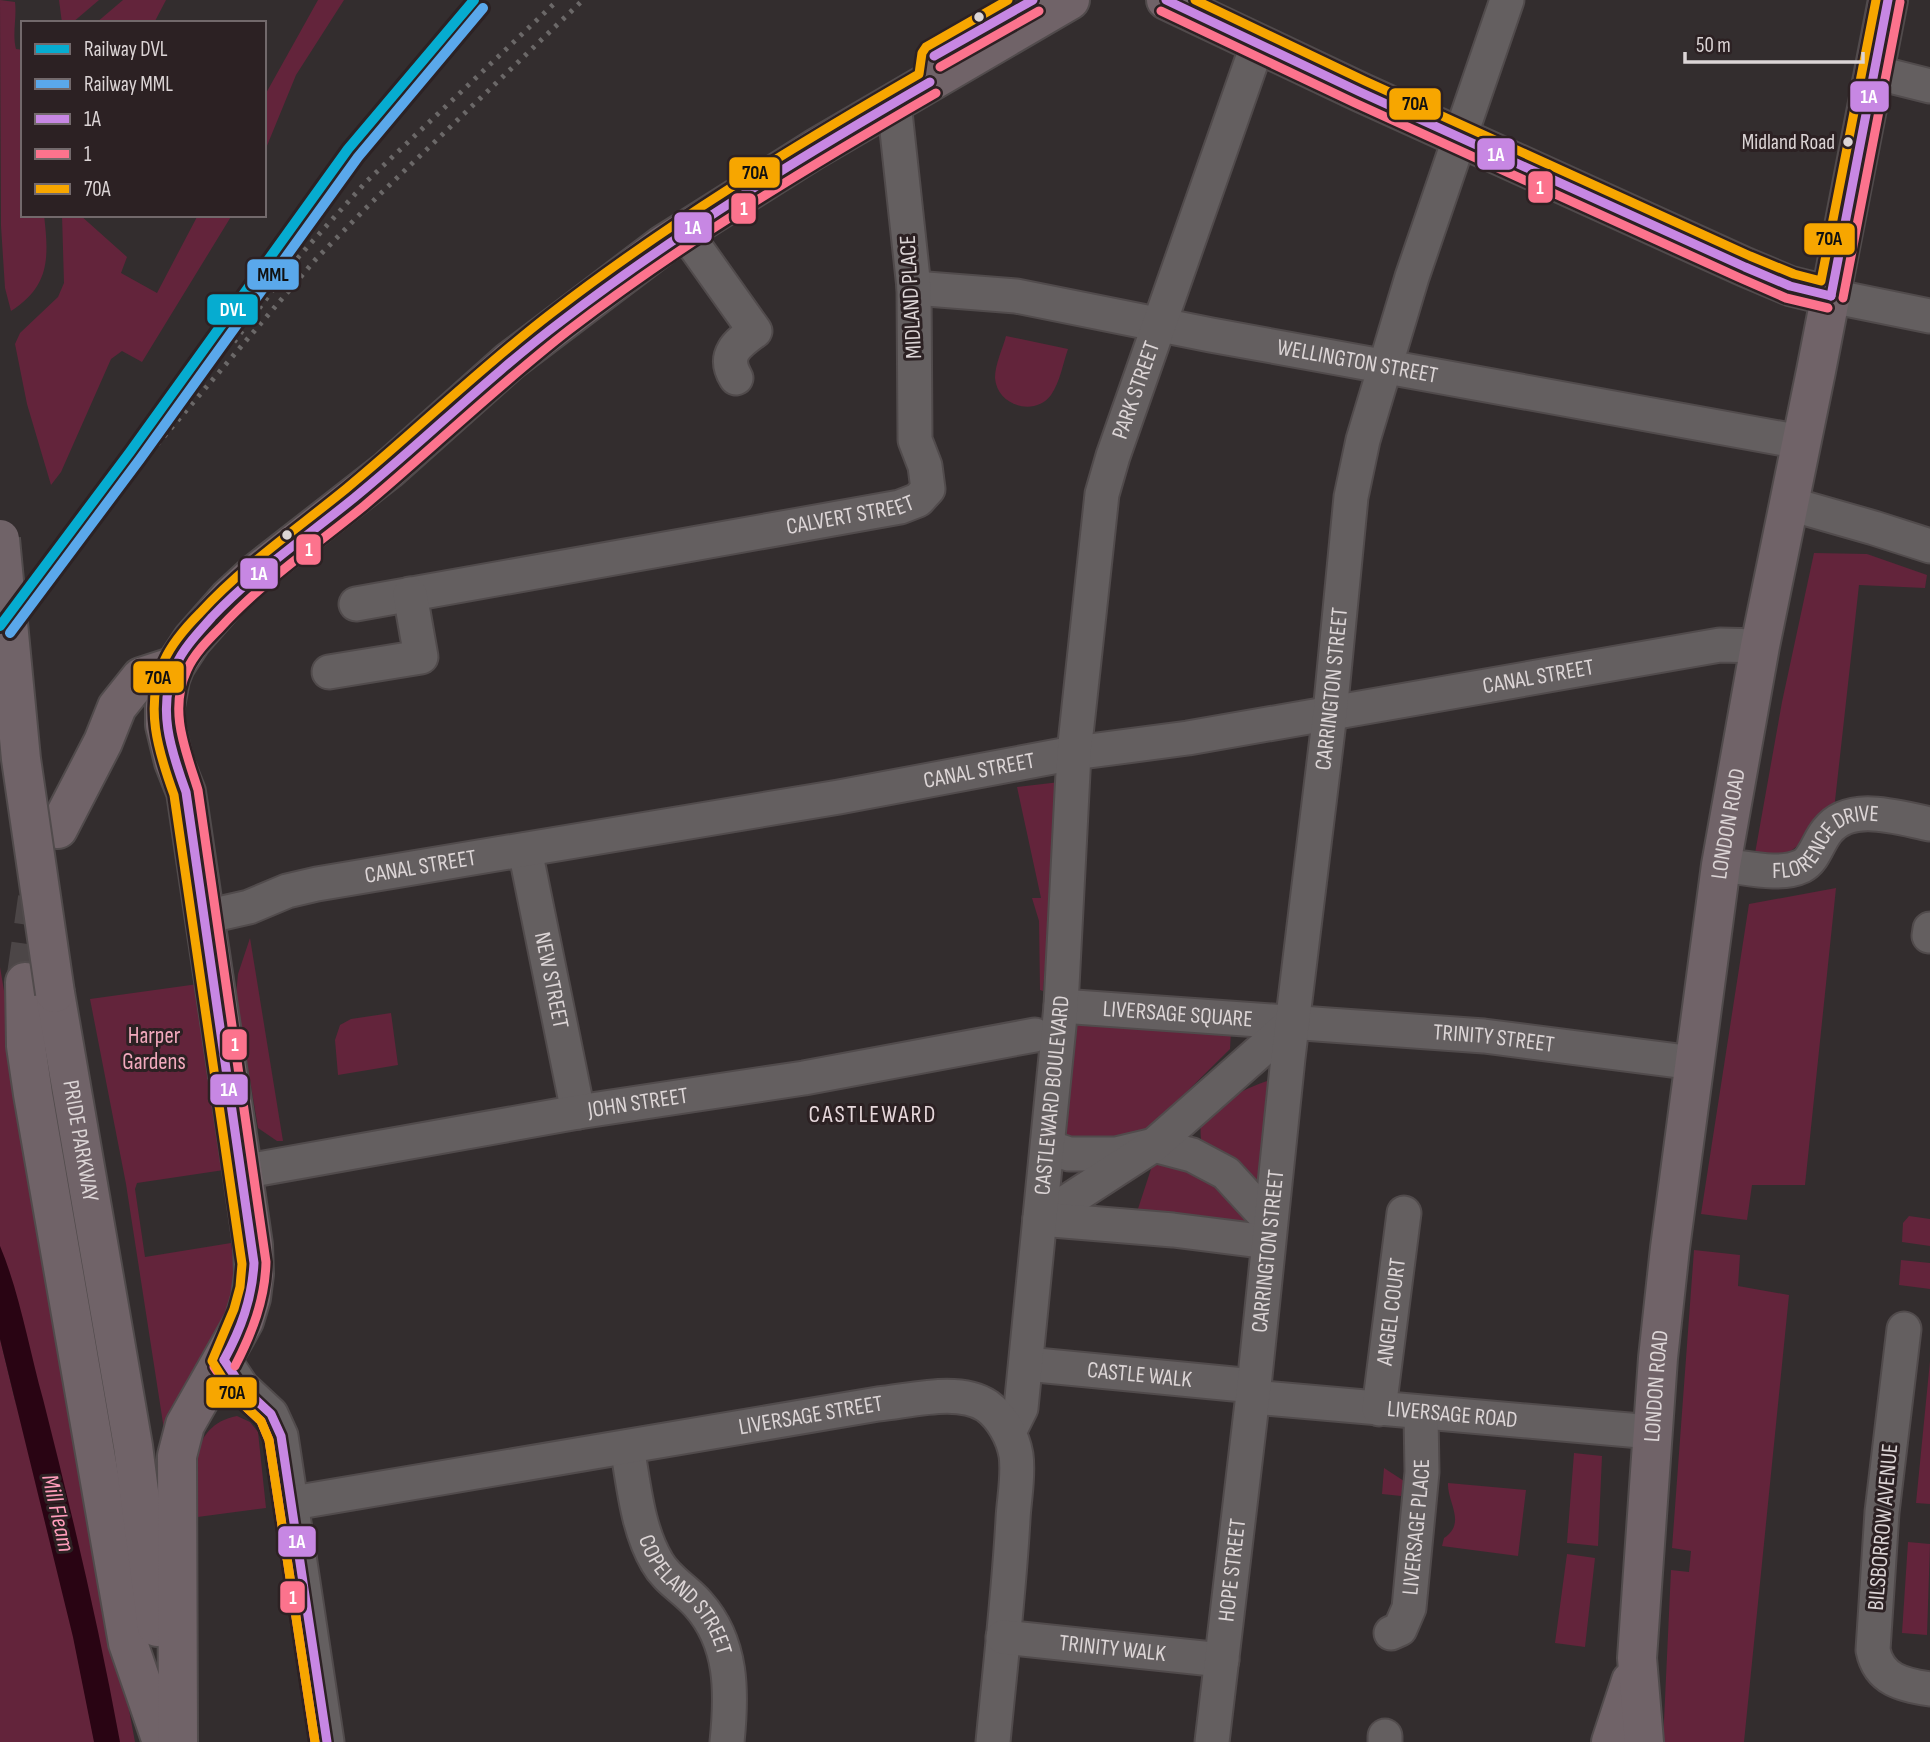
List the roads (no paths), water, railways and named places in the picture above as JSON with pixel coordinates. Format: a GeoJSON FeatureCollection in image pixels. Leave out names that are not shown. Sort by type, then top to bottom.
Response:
{"type":"FeatureCollection","features":[{"type":"Feature","properties":{"kind":"main road"},"geometry":{"type":"LineString","coordinates":[[174,762],[165,725],[165,706],[175,666],[200,631],[229,598],[256,574],[388,470],[510,361],[684,231],[815,149],[1070,0]]}},
{"type":"Feature","properties":{"kind":"main road"},"geometry":{"type":"LineString","coordinates":[[1166,0],[1745,267],[1790,286],[1831,296]]}},
{"type":"Feature","properties":{"kind":"main road","name":"LONDON ROAD"},"geometry":{"type":"LineString","coordinates":[[1644,1742],[1637,1658],[1652,1432],[1670,1248],[1721,865],[1760,646],[1888,0]]}},
{"type":"Feature","properties":{"kind":"main road","name":"PRIDE PARKWAY"},"geometry":{"type":"LineString","coordinates":[[0,539],[40,988],[133,1447],[172,1742]]}},
{"type":"Feature","properties":{"kind":"main road"},"geometry":{"type":"LineString","coordinates":[[58,829],[103,742],[117,707],[141,677],[175,666]]}},
{"type":"Feature","properties":{"kind":"main road"},"geometry":{"type":"LineString","coordinates":[[103,742],[127,730],[139,728],[161,738],[186,792],[253,1245],[253,1284],[244,1321],[185,1425],[177,1456],[178,1742]]}},
{"type":"Feature","properties":{"kind":"main road"},"geometry":{"type":"LineString","coordinates":[[40,988],[26,1046],[33,1094],[128,1643],[162,1742]]}},
{"type":"Feature","properties":{"kind":"main road","name":"LONDON ROAD"},"geometry":{"type":"LineString","coordinates":[[1611,1742],[1637,1658]]}},
{"type":"Feature","properties":{"kind":"street","name":"CARRINGTON STREET"},"geometry":{"type":"LineString","coordinates":[[1254,1392],[1269,1232],[1330,713],[1352,497],[1363,440],[1412,277],[1507,0]]}},
{"type":"Feature","properties":{"kind":"street","name":"PARK STREET"},"geometry":{"type":"LineString","coordinates":[[1073,753],[1102,494],[1258,43]]}},
{"type":"Feature","properties":{"kind":"street"},"geometry":{"type":"LineString","coordinates":[[1874,72],[1930,86]]}},
{"type":"Feature","properties":{"kind":"street","name":"MIDLAND PLACE"},"geometry":{"type":"LineString","coordinates":[[894,103],[914,288],[915,440],[925,466],[928,489]]}},
{"type":"Feature","properties":{"kind":"street"},"geometry":{"type":"LineString","coordinates":[[684,231],[755,331],[733,350],[730,358],[731,370],[736,378]]}},
{"type":"Feature","properties":{"kind":"street","name":"WELLINGTON STREET"},"geometry":{"type":"LineString","coordinates":[[914,288],[1016,296],[1801,442]]}},
{"type":"Feature","properties":{"kind":"street"},"geometry":{"type":"LineString","coordinates":[[1831,296],[1930,316]]}},
{"type":"Feature","properties":{"kind":"street","name":"CALVERT STREET"},"geometry":{"type":"LineString","coordinates":[[356,604],[900,507],[918,500],[928,489]]}},
{"type":"Feature","properties":{"kind":"street"},"geometry":{"type":"LineString","coordinates":[[1790,504],[1874,527],[1930,546]]}},
{"type":"Feature","properties":{"kind":"street"},"geometry":{"type":"LineString","coordinates":[[328,672],[421,657],[410,594]]}},
{"type":"Feature","properties":{"kind":"street","name":"CANAL STREET"},"geometry":{"type":"LineString","coordinates":[[205,918],[249,907],[302,887],[839,797],[1073,753],[1188,738],[1720,645],[1760,646]]}},
{"type":"Feature","properties":{"kind":"street","name":"CASTLEWARD BOULEVARD"},"geometry":{"type":"LineString","coordinates":[[1009,1432],[1021,1408],[1061,1006],[1073,753]]}},
{"type":"Feature","properties":{"kind":"street","name":"FLORENCE DRIVE"},"geometry":{"type":"LineString","coordinates":[[1721,865],[1784,872],[1804,865],[1827,831],[1839,819],[1856,814],[1884,815],[1930,824]]}},
{"type":"Feature","properties":{"kind":"street","name":"NEW STREET"},"geometry":{"type":"LineString","coordinates":[[525,850],[578,1112]]}},
{"type":"Feature","properties":{"kind":"street","name":"LIVERSAGE SQUARE"},"geometry":{"type":"LineString","coordinates":[[1061,1006],[1293,1022]]}},
{"type":"Feature","properties":{"kind":"street"},"geometry":{"type":"LineString","coordinates":[[1154,1146],[1293,1022]]}},
{"type":"Feature","properties":{"kind":"street","name":"TRINITY STREET"},"geometry":{"type":"LineString","coordinates":[[1293,1022],[1537,1042],[1694,1063]]}},
{"type":"Feature","properties":{"kind":"street","name":"JOHN STREET"},"geometry":{"type":"LineString","coordinates":[[242,1172],[578,1112],[804,1078],[1035,1035]]}},
{"type":"Feature","properties":{"kind":"street"},"geometry":{"type":"LineString","coordinates":[[1040,1219],[1154,1146],[1200,1125]]}},
{"type":"Feature","properties":{"kind":"street"},"geometry":{"type":"LineString","coordinates":[[1048,1142],[1057,1150],[1069,1154],[1116,1154],[1154,1146],[1192,1155],[1226,1173],[1269,1232]]}},
{"type":"Feature","properties":{"kind":"street","name":"ANGEL COURT"},"geometry":{"type":"LineString","coordinates":[[1379,1409],[1404,1213]]}},
{"type":"Feature","properties":{"kind":"street"},"geometry":{"type":"LineString","coordinates":[[1040,1219],[1172,1230],[1269,1232]]}},
{"type":"Feature","properties":{"kind":"street","name":"BILSBORROW AVENUE"},"geometry":{"type":"LineString","coordinates":[[1904,1329],[1882,1512],[1873,1650],[1878,1665],[1893,1680],[1930,1689]]}},
{"type":"Feature","properties":{"kind":"street"},"geometry":{"type":"LineString","coordinates":[[224,1360],[242,1387],[275,1419],[281,1436],[327,1742]]}},
{"type":"Feature","properties":{"kind":"street","name":"CASTLE WALK"},"geometry":{"type":"LineString","coordinates":[[1026,1364],[1254,1392]]}},
{"type":"Feature","properties":{"kind":"street","name":"LIVERSAGE ROAD"},"geometry":{"type":"LineString","coordinates":[[1254,1392],[1421,1414],[1652,1432]]}},
{"type":"Feature","properties":{"kind":"street","name":"HOPE STREET"},"geometry":{"type":"LineString","coordinates":[[1212,1742],[1254,1392]]}},
{"type":"Feature","properties":{"kind":"street","name":"LIVERSAGE STREET"},"geometry":{"type":"LineString","coordinates":[[293,1503],[778,1420],[955,1394],[987,1406],[1009,1432]]}},
{"type":"Feature","properties":{"kind":"street","name":"LIVERSAGE PLACE"},"geometry":{"type":"LineString","coordinates":[[1391,1633],[1400,1629],[1409,1608],[1422,1472],[1421,1414]]}},
{"type":"Feature","properties":{"kind":"street"},"geometry":{"type":"LineString","coordinates":[[993,1742],[1016,1457],[1009,1432]]}},
{"type":"Feature","properties":{"kind":"street","name":"COPELAND STREET"},"geometry":{"type":"LineString","coordinates":[[627,1447],[644,1534],[652,1553],[670,1579],[699,1605],[715,1627],[721,1643],[730,1690],[727,1742]]}},
{"type":"Feature","properties":{"kind":"street","name":"TRINITY WALK"},"geometry":{"type":"LineString","coordinates":[[1003,1637],[1222,1660]]}},
{"type":"Feature","properties":{"kind":"water","name":"Mill Fleam"},"geometry":{"type":"Polygon","coordinates":[[[0,1246],[19,1302],[64,1485],[120,1742],[94,1742],[73,1637],[0,1339],[0,1246]]]}},
{"type":"Feature","properties":{"kind":"tunnel"},"geometry":{"type":"LineString","coordinates":[[25,982],[37,898]]}},
{"type":"Feature","properties":{"kind":"railway"},"geometry":{"type":"LineString","coordinates":[[234,342],[293,263],[366,182],[558,0]]}},
{"type":"Feature","properties":{"kind":"railway"},"geometry":{"type":"LineString","coordinates":[[0,628],[316,259],[583,0]]}},
{"type":"Feature","properties":{"kind":"rail line","name":"DVL"},"geometry":{"type":"LineString","coordinates":[[0,626],[130,452],[348,149],[474,0]]}},
{"type":"Feature","properties":{"kind":"rail line","name":"MML"},"geometry":{"type":"LineString","coordinates":[[10,633],[140,459],[358,157],[483,8]]}},
{"type":"Feature","properties":{"kind":"place","name":"Midland Road"},"geometry":{"type":"Point","coordinates":[1848,142]}},
{"type":"Feature","properties":{"kind":"district","name":"CASTLEWARD"},"geometry":{"type":"Point","coordinates":[873,1114]}},
{"type":"Feature","properties":{"kind":"park label","name":"Harper Gardens"},"geometry":{"type":"Point","coordinates":[154,1049]}}]}
